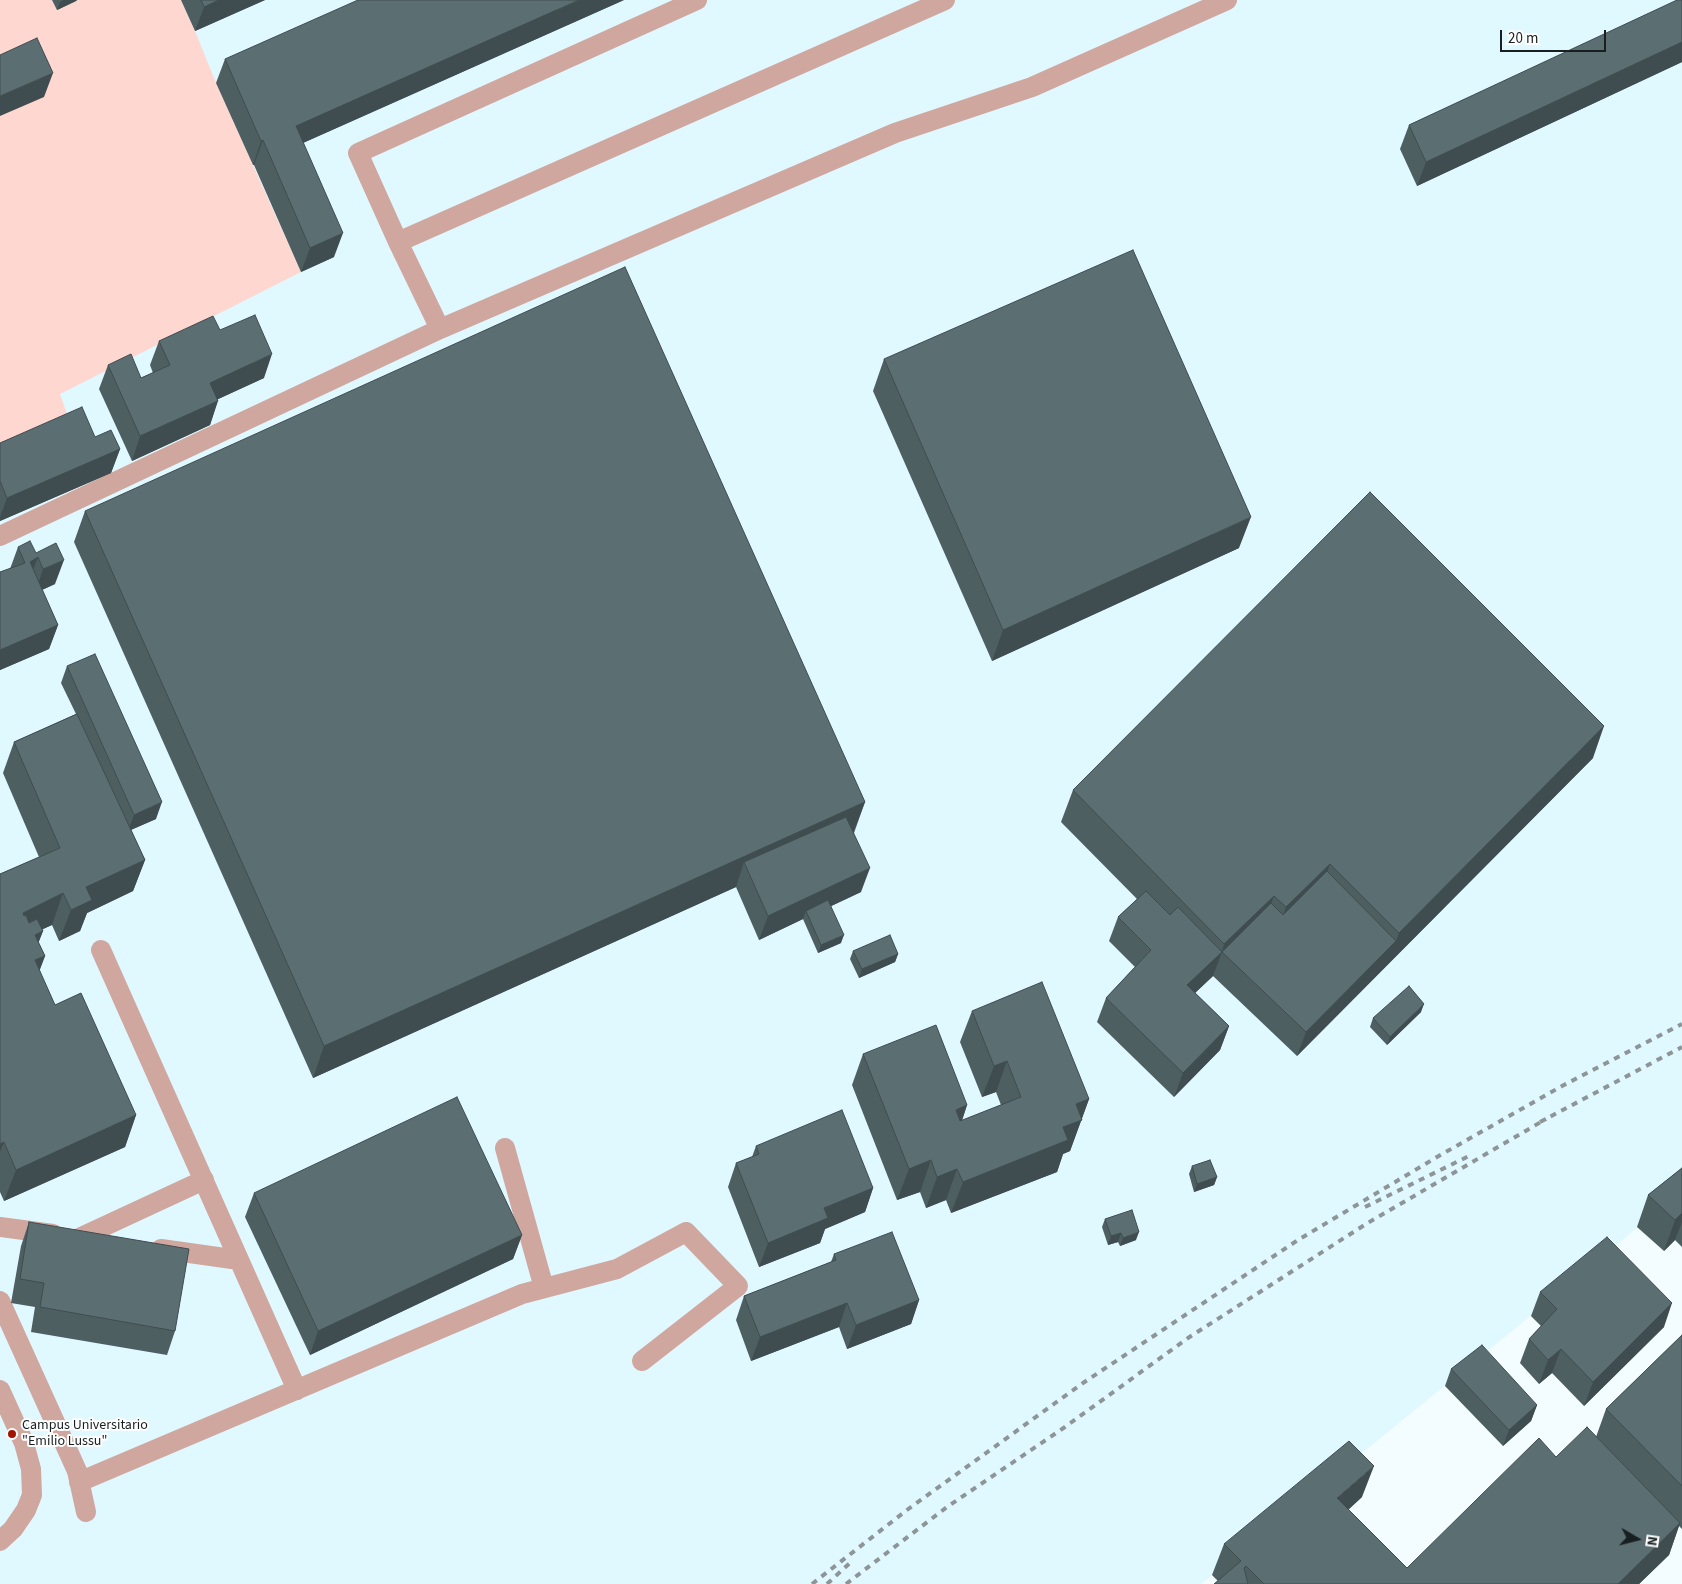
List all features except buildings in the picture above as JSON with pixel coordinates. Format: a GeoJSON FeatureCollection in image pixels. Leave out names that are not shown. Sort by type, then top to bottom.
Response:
{"type":"FeatureCollection","features":[{"type":"Feature","properties":{"kind":"lane"},"geometry":{"type":"LineString","coordinates":[[440,329],[358,153],[697,0]]}},
{"type":"Feature","properties":{"kind":"lane"},"geometry":{"type":"LineString","coordinates":[[398,242],[945,0]]}},
{"type":"Feature","properties":{"kind":"lane"},"geometry":{"type":"LineString","coordinates":[[0,536],[440,329],[895,133],[1032,87],[1226,0]]}},
{"type":"Feature","properties":{"kind":"lane"},"geometry":{"type":"LineString","coordinates":[[101,950],[297,1390]]}},
{"type":"Feature","properties":{"kind":"lane"},"geometry":{"type":"LineString","coordinates":[[505,1148],[544,1288]]}},
{"type":"Feature","properties":{"kind":"lane"},"geometry":{"type":"LineString","coordinates":[[79,1238],[204,1180]]}},
{"type":"Feature","properties":{"kind":"lane"},"geometry":{"type":"LineString","coordinates":[[0,1227],[116,1243]]}},
{"type":"Feature","properties":{"kind":"lane"},"geometry":{"type":"LineString","coordinates":[[79,1482],[522,1294],[617,1269],[686,1232],[738,1286],[642,1361]]}},
{"type":"Feature","properties":{"kind":"lane"},"geometry":{"type":"LineString","coordinates":[[145,1247],[239,1260]]}},
{"type":"Feature","properties":{"kind":"lane"},"geometry":{"type":"LineString","coordinates":[[0,1301],[77,1471],[86,1512]]}},
{"type":"Feature","properties":{"kind":"lane"},"geometry":{"type":"LineString","coordinates":[[0,1390],[24,1443],[31,1468],[32,1495],[26,1510],[13,1529],[0,1541]]}},
{"type":"Feature","properties":{"kind":"shaded area"},"geometry":{"type":"Polygon","coordinates":[[[0,0],[1682,0],[1682,1189],[1598,1261],[1201,1584],[0,1584],[0,0]]]}},
{"type":"Feature","properties":{"kind":"shaded area"},"geometry":{"type":"Polygon","coordinates":[[[0,0],[181,0],[301,272],[60,394],[73,431],[0,463],[0,0]]]}},
{"type":"Feature","properties":{"kind":"railway"},"geometry":{"type":"LineString","coordinates":[[812,1584],[907,1510],[1083,1383],[1298,1240],[1437,1157],[1562,1086],[1682,1024]]}},
{"type":"Feature","properties":{"kind":"railway"},"geometry":{"type":"LineString","coordinates":[[1540,1122],[1682,1047]]}},
{"type":"Feature","properties":{"kind":"railway"},"geometry":{"type":"LineString","coordinates":[[846,1584],[947,1507],[1065,1427],[1188,1338],[1366,1224],[1546,1119]]}},
{"type":"Feature","properties":{"kind":"railway"},"geometry":{"type":"LineString","coordinates":[[1365,1207],[1471,1155]]}},
{"type":"Feature","properties":{"kind":"railway"},"geometry":{"type":"LineString","coordinates":[[827,1584],[852,1561]]}},
{"type":"Feature","properties":{"kind":"place","name":"Campus Universitario \"Emilio Lussu\""},"geometry":{"type":"Point","coordinates":[12,1434]}}]}
